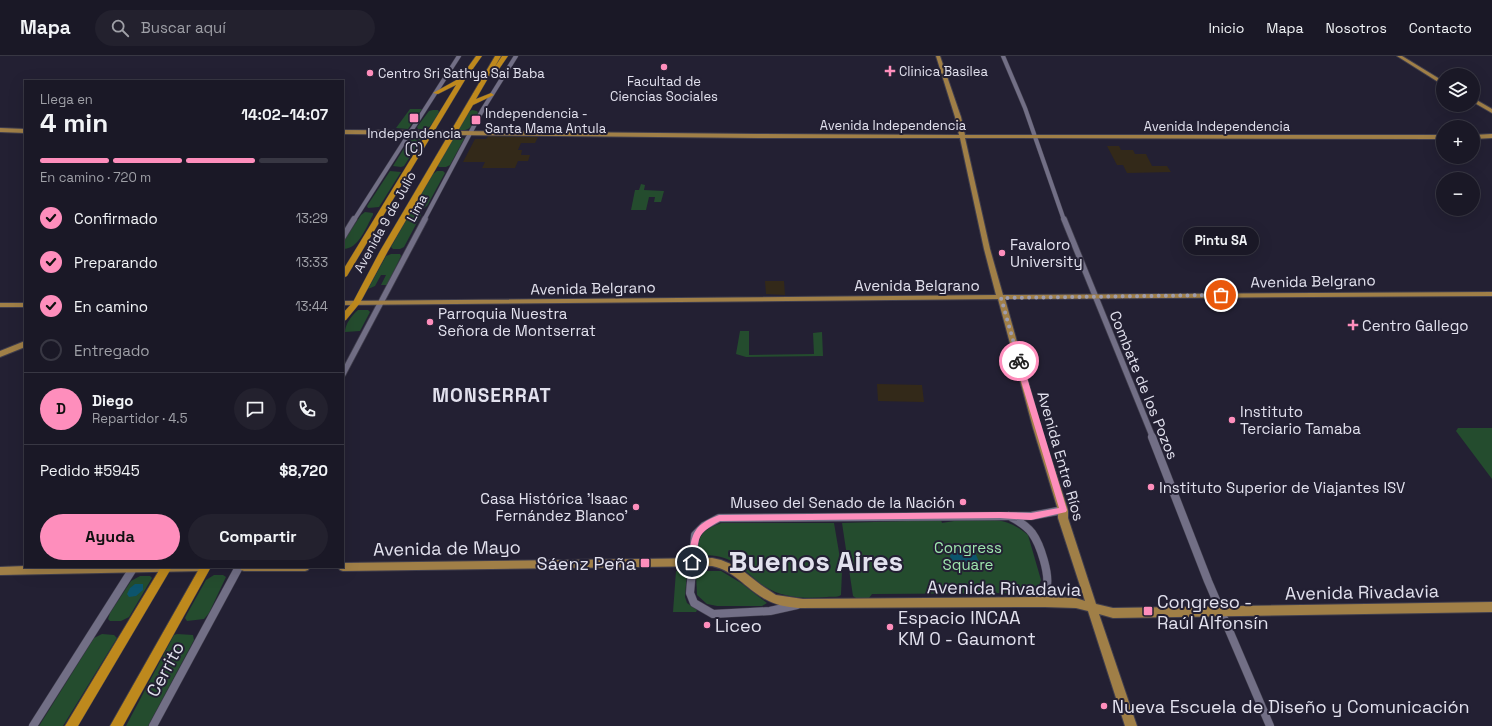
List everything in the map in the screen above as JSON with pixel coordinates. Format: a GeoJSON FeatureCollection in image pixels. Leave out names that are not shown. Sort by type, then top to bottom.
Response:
{"type":"FeatureCollection","features":[{"type":"Feature","properties":{"kind":"highway"},"geometry":{"type":"LineString","coordinates":[[436,93],[463,78],[470,56]]}},
{"type":"Feature","properties":{"kind":"highway","name":"Avenida 9 de Julio"},"geometry":{"type":"LineString","coordinates":[[344,274],[463,78],[478,56]]}},
{"type":"Feature","properties":{"kind":"highway","name":"Avenida 9 de Julio"},"geometry":{"type":"LineString","coordinates":[[344,317],[356,303],[384,251],[498,56]]}},
{"type":"Feature","properties":{"kind":"highway"},"geometry":{"type":"LineString","coordinates":[[486,78],[493,74],[504,58]]}},
{"type":"Feature","properties":{"kind":"highway"},"geometry":{"type":"LineString","coordinates":[[502,76],[501,72],[504,58]]}},
{"type":"Feature","properties":{"kind":"highway"},"geometry":{"type":"LineString","coordinates":[[469,104],[491,95]]}},
{"type":"Feature","properties":{"kind":"highway"},"geometry":{"type":"LineString","coordinates":[[71,726],[166,568]]}},
{"type":"Feature","properties":{"kind":"highway"},"geometry":{"type":"LineString","coordinates":[[116,726],[205,568]]}},
{"type":"Feature","properties":{"kind":"main road","name":"Avenida Entre Ríos"},"geometry":{"type":"LineString","coordinates":[[938,56],[954,105],[962,136],[980,223],[1036,423],[1063,510],[1063,518],[1094,607],[1131,726]]}},
{"type":"Feature","properties":{"kind":"main road"},"geometry":{"type":"LineString","coordinates":[[1399,56],[1436,79]]}},
{"type":"Feature","properties":{"kind":"main road"},"geometry":{"type":"LineString","coordinates":[[1480,104],[1492,111]]}},
{"type":"Feature","properties":{"kind":"main road"},"geometry":{"type":"LineString","coordinates":[[0,130],[24,131]]}},
{"type":"Feature","properties":{"kind":"main road","name":"Avenida Independencia"},"geometry":{"type":"LineString","coordinates":[[344,132],[430,132],[470,134],[1436,137]]}},
{"type":"Feature","properties":{"kind":"main road"},"geometry":{"type":"LineString","coordinates":[[1480,137],[1492,136]]}},
{"type":"Feature","properties":{"kind":"main road","name":"Avenida Belgrano"},"geometry":{"type":"LineString","coordinates":[[344,303],[1492,294]]}},
{"type":"Feature","properties":{"kind":"main road"},"geometry":{"type":"LineString","coordinates":[[0,305],[24,305]]}},
{"type":"Feature","properties":{"kind":"main road"},"geometry":{"type":"LineString","coordinates":[[0,354],[24,344]]}},
{"type":"Feature","properties":{"kind":"main road","name":"Avenida de Mayo"},"geometry":{"type":"LineString","coordinates":[[344,567],[712,562],[726,565],[737,570],[765,594],[781,600],[803,604]]}},
{"type":"Feature","properties":{"kind":"main road"},"geometry":{"type":"LineString","coordinates":[[0,571],[133,568]]}},
{"type":"Feature","properties":{"kind":"main road","name":"Avenida Rivadavia"},"geometry":{"type":"LineString","coordinates":[[803,604],[1076,603],[1112,613],[1492,607]]}},
{"type":"Feature","properties":{"kind":"street"},"geometry":{"type":"LineString","coordinates":[[344,235],[459,56]]}},
{"type":"Feature","properties":{"kind":"street","name":"Lima"},"geometry":{"type":"LineString","coordinates":[[344,372],[491,95],[516,56]]}},
{"type":"Feature","properties":{"kind":"street","name":"Combate de los Pozos"},"geometry":{"type":"LineString","coordinates":[[1003,56],[1023,101],[1059,208],[1094,297],[1221,611],[1270,726]]}},
{"type":"Feature","properties":{"kind":"street"},"geometry":{"type":"LineString","coordinates":[[803,604],[770,611],[713,614],[699,607],[691,599],[690,593],[695,535],[704,526],[719,518],[1031,516],[1063,510]]}},
{"type":"Feature","properties":{"kind":"street"},"geometry":{"type":"LineString","coordinates":[[1006,515],[1024,525],[1036,539],[1048,582],[1046,590],[1036,602]]}},
{"type":"Feature","properties":{"kind":"street"},"geometry":{"type":"LineString","coordinates":[[33,726],[133,568]]}},
{"type":"Feature","properties":{"kind":"street","name":"Cerrito"},"geometry":{"type":"LineString","coordinates":[[153,726],[238,568]]}},
{"type":"Feature","properties":{"kind":"shaded area"},"geometry":{"type":"Polygon","coordinates":[[[488,136],[538,137],[535,143],[521,143],[518,150],[522,150],[521,155],[530,155],[528,161],[518,161],[515,168],[482,168],[485,162],[463,162],[475,139],[486,139],[488,136]]]}},
{"type":"Feature","properties":{"kind":"shaded area"},"geometry":{"type":"Polygon","coordinates":[[[1107,146],[1119,146],[1121,150],[1133,150],[1135,154],[1146,154],[1152,166],[1167,166],[1171,172],[1127,173],[1123,165],[1117,165],[1107,146]]]}},
{"type":"Feature","properties":{"kind":"shaded area"},"geometry":{"type":"Polygon","coordinates":[[[765,281],[784,281],[785,295],[766,294],[765,281]]]}},
{"type":"Feature","properties":{"kind":"shaded area"},"geometry":{"type":"Polygon","coordinates":[[[877,384],[922,385],[924,402],[878,401],[877,384]]]}},
{"type":"Feature","properties":{"kind":"green space"},"geometry":{"type":"Polygon","coordinates":[[[410,109],[422,109],[408,129],[396,128],[410,109]]]}},
{"type":"Feature","properties":{"kind":"green space"},"geometry":{"type":"Polygon","coordinates":[[[438,110],[439,112],[432,125],[423,129],[418,129],[417,127],[429,111],[438,110]]]}},
{"type":"Feature","properties":{"kind":"green space"},"geometry":{"type":"Polygon","coordinates":[[[472,110],[477,111],[478,113],[471,126],[466,130],[458,130],[469,112],[472,110]]]}},
{"type":"Feature","properties":{"kind":"green space"},"geometry":{"type":"Polygon","coordinates":[[[415,135],[422,138],[404,166],[393,166],[411,137],[415,135]]]}},
{"type":"Feature","properties":{"kind":"green space"},"geometry":{"type":"Polygon","coordinates":[[[455,137],[462,137],[464,139],[450,165],[446,167],[439,167],[437,165],[451,139],[455,137]]]}},
{"type":"Feature","properties":{"kind":"green space"},"geometry":{"type":"Polygon","coordinates":[[[390,171],[401,172],[379,207],[368,208],[367,206],[390,171]]]}},
{"type":"Feature","properties":{"kind":"green space"},"geometry":{"type":"Polygon","coordinates":[[[437,171],[443,171],[445,173],[427,206],[422,209],[416,209],[414,206],[433,174],[437,171]]]}},
{"type":"Feature","properties":{"kind":"green space"},"geometry":{"type":"Polygon","coordinates":[[[641,184],[645,185],[644,190],[664,191],[661,202],[654,202],[655,197],[649,197],[646,210],[631,210],[635,190],[639,190],[641,184]]]}},
{"type":"Feature","properties":{"kind":"green space"},"geometry":{"type":"Polygon","coordinates":[[[365,212],[373,213],[365,231],[358,241],[349,248],[344,249],[344,240],[361,215],[365,212]]]}},
{"type":"Feature","properties":{"kind":"green space"},"geometry":{"type":"Polygon","coordinates":[[[412,213],[420,213],[421,215],[404,247],[400,249],[393,249],[391,247],[409,215],[412,213]]]}},
{"type":"Feature","properties":{"kind":"green space"},"geometry":{"type":"Polygon","coordinates":[[[391,254],[400,254],[401,256],[387,285],[381,285],[386,275],[381,275],[375,286],[368,289],[386,256],[391,254]]]}},
{"type":"Feature","properties":{"kind":"green space"},"geometry":{"type":"Polygon","coordinates":[[[358,310],[368,310],[370,312],[360,331],[345,332],[349,320],[358,310]]]}},
{"type":"Feature","properties":{"kind":"green space"},"geometry":{"type":"Polygon","coordinates":[[[740,331],[749,331],[749,355],[814,354],[813,333],[822,332],[823,356],[746,357],[736,354],[740,331]]]}},
{"type":"Feature","properties":{"kind":"green space"},"geometry":{"type":"Polygon","coordinates":[[[1458,428],[1492,428],[1492,479],[1456,431],[1458,428]]]}},
{"type":"Feature","properties":{"kind":"green space","name":"Congress Square"},"geometry":{"type":"Polygon","coordinates":[[[966,519],[991,519],[1006,522],[1028,535],[1041,580],[1038,588],[1026,593],[872,594],[869,598],[856,598],[853,596],[842,523],[941,520],[942,523],[966,519]]]}},
{"type":"Feature","properties":{"kind":"green space"},"geometry":{"type":"Polygon","coordinates":[[[721,523],[834,523],[842,570],[841,595],[836,597],[811,598],[794,597],[778,593],[764,586],[732,561],[716,556],[697,555],[702,534],[709,528],[721,523]]]}},
{"type":"Feature","properties":{"kind":"green space"},"geometry":{"type":"Polygon","coordinates":[[[676,571],[687,571],[685,597],[687,603],[697,610],[696,612],[673,612],[676,571]]]}},
{"type":"Feature","properties":{"kind":"green space"},"geometry":{"type":"Polygon","coordinates":[[[699,571],[721,571],[741,583],[767,603],[762,606],[717,606],[707,604],[697,595],[696,574],[699,571]]]}},
{"type":"Feature","properties":{"kind":"green space"},"geometry":{"type":"Polygon","coordinates":[[[214,575],[223,575],[226,577],[209,613],[204,619],[187,621],[185,618],[206,580],[214,575]]]}},
{"type":"Feature","properties":{"kind":"green space"},"geometry":{"type":"Polygon","coordinates":[[[140,576],[150,576],[152,578],[129,617],[121,621],[110,621],[108,619],[110,613],[131,581],[140,576]]]}},
{"type":"Feature","properties":{"kind":"green space"},"geometry":{"type":"Polygon","coordinates":[[[102,634],[114,635],[117,638],[63,726],[39,726],[94,638],[102,634]]]}},
{"type":"Feature","properties":{"kind":"green space"},"geometry":{"type":"Polygon","coordinates":[[[174,635],[193,635],[194,640],[148,726],[126,726],[174,635]]]}},
{"type":"Feature","properties":{"kind":"water"},"geometry":{"type":"Polygon","coordinates":[[[957,544],[963,548],[977,548],[976,555],[981,566],[967,566],[966,569],[963,570],[955,564],[950,557],[952,549],[957,544]]]}},
{"type":"Feature","properties":{"kind":"water"},"geometry":{"type":"Polygon","coordinates":[[[135,584],[143,584],[143,590],[136,596],[129,597],[127,594],[130,588],[135,584]]]}},
{"type":"Feature","properties":{"kind":"way so far"},"geometry":{"type":"LineString","coordinates":[[1019,361],[1001,298],[1221,295]]}},
{"type":"Feature","properties":{"kind":"place","name":"Facultad de Ciencias Sociales"},"geometry":{"type":"Point","coordinates":[664,67]}},
{"type":"Feature","properties":{"kind":"place","name":"Clinica Basilea"},"geometry":{"type":"Point","coordinates":[890,71]}},
{"type":"Feature","properties":{"kind":"place","name":"Centro Sri Sathya Sai Baba"},"geometry":{"type":"Point","coordinates":[370,73]}},
{"type":"Feature","properties":{"kind":"place","name":"Independencia (C)"},"geometry":{"type":"Point","coordinates":[414,118]}},
{"type":"Feature","properties":{"kind":"place","name":"Independencia - Santa Mama Antula"},"geometry":{"type":"Point","coordinates":[476,120]}},
{"type":"Feature","properties":{"kind":"place","name":"Favaloro University"},"geometry":{"type":"Point","coordinates":[1002,253]}},
{"type":"Feature","properties":{"kind":"place","name":"Pintu SA"},"geometry":{"type":"Point","coordinates":[1221,295]}},
{"type":"Feature","properties":{"kind":"place","name":"Parroquia Nuestra Señora de Montserrat"},"geometry":{"type":"Point","coordinates":[430,322]}},
{"type":"Feature","properties":{"kind":"place","name":"Centro Gallego"},"geometry":{"type":"Point","coordinates":[1353,325]}},
{"type":"Feature","properties":{"kind":"place","name":"Instituto Terciario Tamaba"},"geometry":{"type":"Point","coordinates":[1232,420]}},
{"type":"Feature","properties":{"kind":"place","name":"Instituto Superior de Viajantes ISV"},"geometry":{"type":"Point","coordinates":[1151,487]}},
{"type":"Feature","properties":{"kind":"place","name":"Museo del Senado de la Nación"},"geometry":{"type":"Point","coordinates":[963,502]}},
{"type":"Feature","properties":{"kind":"place","name":"Casa Histórica 'Isaac Fernández Blanco'"},"geometry":{"type":"Point","coordinates":[636,507]}},
{"type":"Feature","properties":{"kind":"place","name":"Sáenz Peña"},"geometry":{"type":"Point","coordinates":[645,563]}},
{"type":"Feature","properties":{"kind":"place","name":"Congreso - Raúl Alfonsín"},"geometry":{"type":"Point","coordinates":[1148,611]}},
{"type":"Feature","properties":{"kind":"place","name":"Liceo"},"geometry":{"type":"Point","coordinates":[707,625]}},
{"type":"Feature","properties":{"kind":"place","name":"Espacio INCAA KM 0 - Gaumont"},"geometry":{"type":"Point","coordinates":[890,627]}},
{"type":"Feature","properties":{"kind":"place","name":"Nueva Escuela de Diseño y Comunicación"},"geometry":{"type":"Point","coordinates":[1104,706]}},
{"type":"Feature","properties":{"kind":"district","name":"MONSERRAT"},"geometry":{"type":"Point","coordinates":[492,395]}},
{"type":"Feature","properties":{"kind":"district","name":"Buenos Aires"},"geometry":{"type":"Point","coordinates":[816,561]}},
{"type":"Feature","properties":{"kind":"route"},"geometry":{"type":"LineString","coordinates":[[692,562],[695,535],[704,526],[719,518],[1031,516],[1063,510],[1037,428],[1019,361]]}}]}
